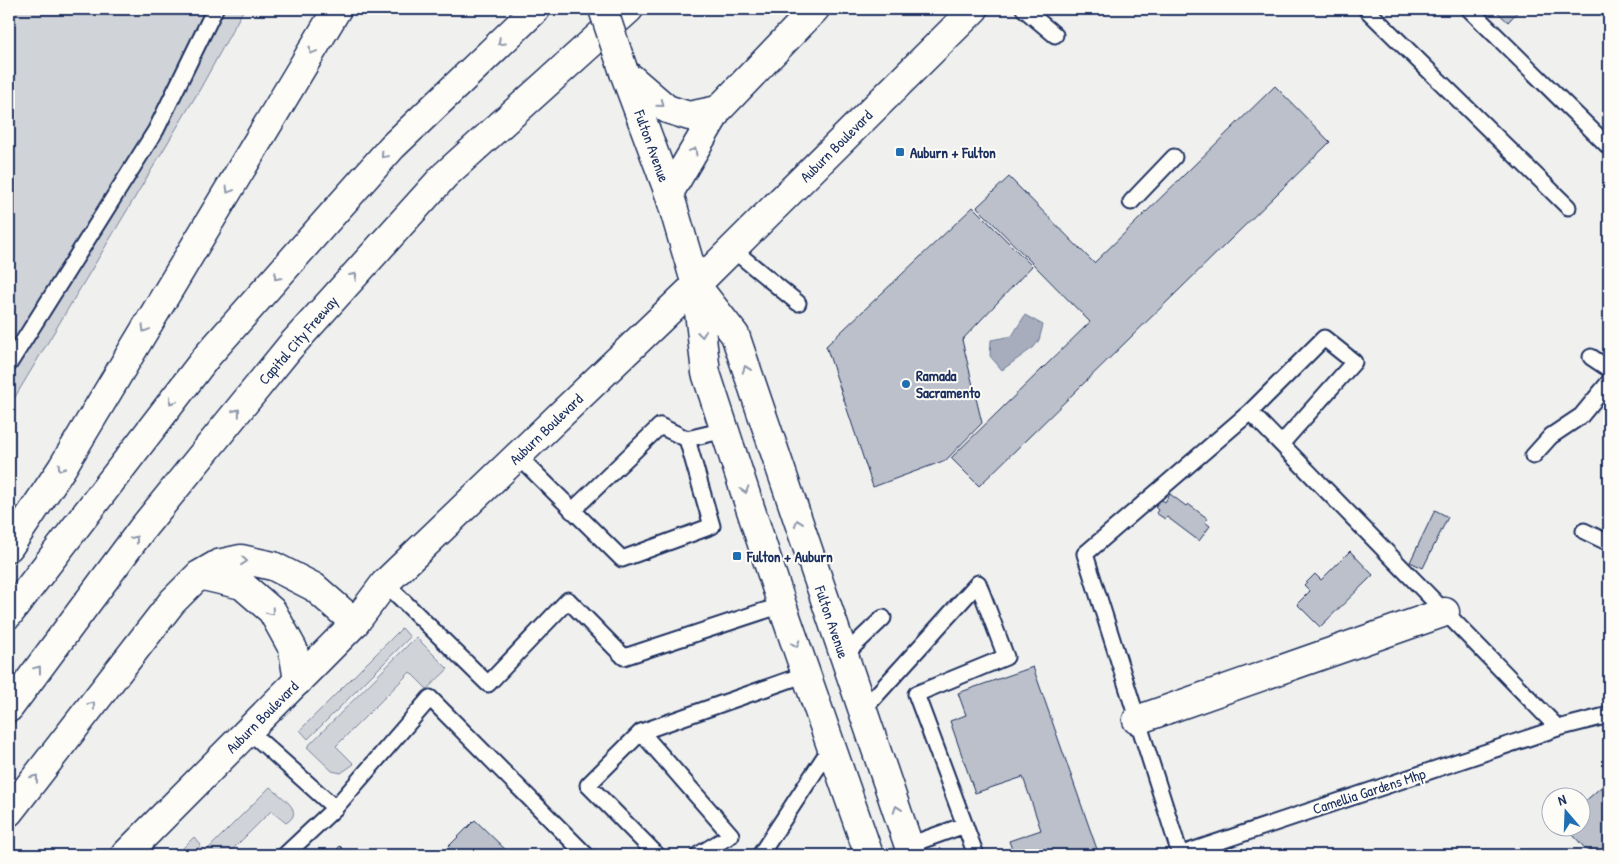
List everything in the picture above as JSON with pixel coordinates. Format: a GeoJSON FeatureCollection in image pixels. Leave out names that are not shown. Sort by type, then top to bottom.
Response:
{"type":"FeatureCollection","features":[{"type":"Feature","properties":{"kind":"main road"},"geometry":{"type":"LineString","coordinates":[[9,547],[62,468],[337,9]]}},
{"type":"Feature","properties":{"kind":"main road"},"geometry":{"type":"LineString","coordinates":[[9,614],[208,355],[392,146],[536,9]]}},
{"type":"Feature","properties":{"kind":"main road","name":"Fulton Avenue"},"geometry":{"type":"LineString","coordinates":[[603,9],[624,72],[669,193],[696,285],[706,373],[782,605],[869,855]]}},
{"type":"Feature","properties":{"kind":"main road","name":"Capital City Freeway"},"geometry":{"type":"LineString","coordinates":[[9,708],[142,530],[289,348],[445,175],[629,9]]}},
{"type":"Feature","properties":{"kind":"main road"},"geometry":{"type":"LineString","coordinates":[[669,193],[718,110],[815,9]]}},
{"type":"Feature","properties":{"kind":"main road","name":"Auburn Boulevard"},"geometry":{"type":"LineString","coordinates":[[125,855],[355,623],[385,583],[732,250],[974,9]]}},
{"type":"Feature","properties":{"kind":"main road"},"geometry":{"type":"LineString","coordinates":[[624,72],[667,108],[688,116],[718,110]]}},
{"type":"Feature","properties":{"kind":"main road","name":"Fulton Avenue"},"geometry":{"type":"LineString","coordinates":[[696,285],[735,335],[843,656],[911,850]]}},
{"type":"Feature","properties":{"kind":"main road"},"geometry":{"type":"LineString","coordinates":[[9,812],[172,602],[199,575],[218,564],[240,559],[273,566],[314,587],[355,623]]}},
{"type":"Feature","properties":{"kind":"main road"},"geometry":{"type":"LineString","coordinates":[[199,575],[242,585],[272,612],[293,649],[298,681]]}},
{"type":"Feature","properties":{"kind":"main road"},"geometry":{"type":"LineString","coordinates":[[1137,720],[1445,612]]}},
{"type":"Feature","properties":{"kind":"lane"},"geometry":{"type":"LineString","coordinates":[[9,364],[156,130],[215,9]]}},
{"type":"Feature","properties":{"kind":"lane"},"geometry":{"type":"LineString","coordinates":[[1024,9],[1055,35]]}},
{"type":"Feature","properties":{"kind":"lane"},"geometry":{"type":"LineString","coordinates":[[1366,9],[1568,207]]}},
{"type":"Feature","properties":{"kind":"lane"},"geometry":{"type":"LineString","coordinates":[[1469,9],[1609,148]]}},
{"type":"Feature","properties":{"kind":"lane"},"geometry":{"type":"LineString","coordinates":[[1131,202],[1174,158]]}},
{"type":"Feature","properties":{"kind":"lane"},"geometry":{"type":"LineString","coordinates":[[732,250],[798,303]]}},
{"type":"Feature","properties":{"kind":"lane","name":"Camellia Gardens Mhp"},"geometry":{"type":"LineString","coordinates":[[1282,443],[1354,362],[1324,338],[1250,412],[1085,554],[1179,855],[1558,728],[1609,716]]}},
{"type":"Feature","properties":{"kind":"lane"},"geometry":{"type":"LineString","coordinates":[[1592,357],[1609,369]]}},
{"type":"Feature","properties":{"kind":"lane"},"geometry":{"type":"LineString","coordinates":[[1533,456],[1551,436],[1581,416],[1609,382]]}},
{"type":"Feature","properties":{"kind":"lane"},"geometry":{"type":"LineString","coordinates":[[1250,412],[1558,728]]}},
{"type":"Feature","properties":{"kind":"lane"},"geometry":{"type":"LineString","coordinates":[[572,510],[660,426],[687,439],[725,430]]}},
{"type":"Feature","properties":{"kind":"lane"},"geometry":{"type":"LineString","coordinates":[[518,456],[622,559],[712,526],[687,439]]}},
{"type":"Feature","properties":{"kind":"lane"},"geometry":{"type":"LineString","coordinates":[[1584,531],[1609,543]]}},
{"type":"Feature","properties":{"kind":"lane"},"geometry":{"type":"LineString","coordinates":[[862,711],[978,582],[1006,657],[916,694],[976,855]]}},
{"type":"Feature","properties":{"kind":"lane"},"geometry":{"type":"LineString","coordinates":[[385,583],[488,684],[568,600],[624,657],[782,605]]}},
{"type":"Feature","properties":{"kind":"lane"},"geometry":{"type":"LineString","coordinates":[[843,656],[883,618]]}},
{"type":"Feature","properties":{"kind":"lane"},"geometry":{"type":"LineString","coordinates":[[657,855],[588,785],[641,732],[806,674]]}},
{"type":"Feature","properties":{"kind":"lane"},"geometry":{"type":"LineString","coordinates":[[285,855],[334,808],[430,698],[586,855]]}},
{"type":"Feature","properties":{"kind":"lane"},"geometry":{"type":"LineString","coordinates":[[248,731],[334,808]]}},
{"type":"Feature","properties":{"kind":"lane"},"geometry":{"type":"LineString","coordinates":[[641,732],[731,835],[698,855]]}},
{"type":"Feature","properties":{"kind":"lane"},"geometry":{"type":"LineString","coordinates":[[760,855],[831,747]]}},
{"type":"Feature","properties":{"kind":"lane"},"geometry":{"type":"LineString","coordinates":[[911,850],[965,825]]}},
{"type":"Feature","properties":{"kind":"shaded area"},"geometry":{"type":"Polygon","coordinates":[[[9,9],[244,9],[200,89],[9,407],[9,9]]]}},
{"type":"Feature","properties":{"kind":"shaded area"},"geometry":{"type":"Polygon","coordinates":[[[402,628],[410,637],[308,739],[300,730],[402,628]]]}},
{"type":"Feature","properties":{"kind":"shaded area"},"geometry":{"type":"Polygon","coordinates":[[[416,637],[448,669],[427,689],[410,672],[336,746],[354,764],[341,773],[332,771],[307,747],[416,637]]]}},
{"type":"Feature","properties":{"kind":"shaded area"},"geometry":{"type":"Polygon","coordinates":[[[270,787],[290,804],[293,809],[292,818],[286,823],[271,811],[227,855],[202,855],[270,787]]]}},
{"type":"Feature","properties":{"kind":"shaded area"},"geometry":{"type":"Polygon","coordinates":[[[194,837],[201,845],[191,855],[176,855],[194,837]]]}},
{"type":"Feature","properties":{"kind":"water"},"geometry":{"type":"Polygon","coordinates":[[[1025,315],[1043,325],[1039,340],[1034,347],[1002,370],[990,356],[991,340],[1012,336],[1025,315]]]}},
{"type":"Feature","properties":{"kind":"building"},"geometry":{"type":"Polygon","coordinates":[[[1494,9],[1520,9],[1508,22],[1494,9]]]}},
{"type":"Feature","properties":{"kind":"building"},"geometry":{"type":"Polygon","coordinates":[[[1275,86],[1330,142],[979,486],[951,458],[1090,322],[977,207],[1009,177],[1094,263],[1275,86]]]}},
{"type":"Feature","properties":{"kind":"building","name":"Ramada Sacramento"},"geometry":{"type":"Polygon","coordinates":[[[973,207],[1032,266],[962,340],[982,423],[946,460],[873,487],[826,346],[973,207]]]}},
{"type":"Feature","properties":{"kind":"building"},"geometry":{"type":"Polygon","coordinates":[[[1170,494],[1207,518],[1205,522],[1210,526],[1199,541],[1167,517],[1165,519],[1156,513],[1158,510],[1155,507],[1160,499],[1165,502],[1170,494]]]}},
{"type":"Feature","properties":{"kind":"building"},"geometry":{"type":"Polygon","coordinates":[[[1435,510],[1448,517],[1423,568],[1410,562],[1435,510]]]}},
{"type":"Feature","properties":{"kind":"building"},"geometry":{"type":"Polygon","coordinates":[[[1350,551],[1373,575],[1320,627],[1297,604],[1310,591],[1304,585],[1315,574],[1321,580],[1350,551]]]}},
{"type":"Feature","properties":{"kind":"building"},"geometry":{"type":"Polygon","coordinates":[[[1033,667],[1099,855],[1014,855],[1009,841],[1041,830],[1023,777],[975,793],[950,721],[966,715],[958,693],[1033,667]]]}},
{"type":"Feature","properties":{"kind":"building"},"geometry":{"type":"Polygon","coordinates":[[[1609,780],[1609,846],[1599,855],[1591,855],[1574,836],[1590,836],[1590,797],[1609,780]]]}},
{"type":"Feature","properties":{"kind":"building"},"geometry":{"type":"Polygon","coordinates":[[[475,820],[511,855],[440,855],[475,820]]]}},
{"type":"Feature","properties":{"kind":"building"},"geometry":{"type":"Polygon","coordinates":[[[340,846],[349,855],[331,855],[340,846]]]}},
{"type":"Feature","properties":{"kind":"place","name":"Auburn + Fulton"},"geometry":{"type":"Point","coordinates":[900,152]}},
{"type":"Feature","properties":{"kind":"place","name":"Ramada Sacramento"},"geometry":{"type":"Point","coordinates":[906,384]}},
{"type":"Feature","properties":{"kind":"place","name":"Fulton + Auburn"},"geometry":{"type":"Point","coordinates":[737,556]}}]}
